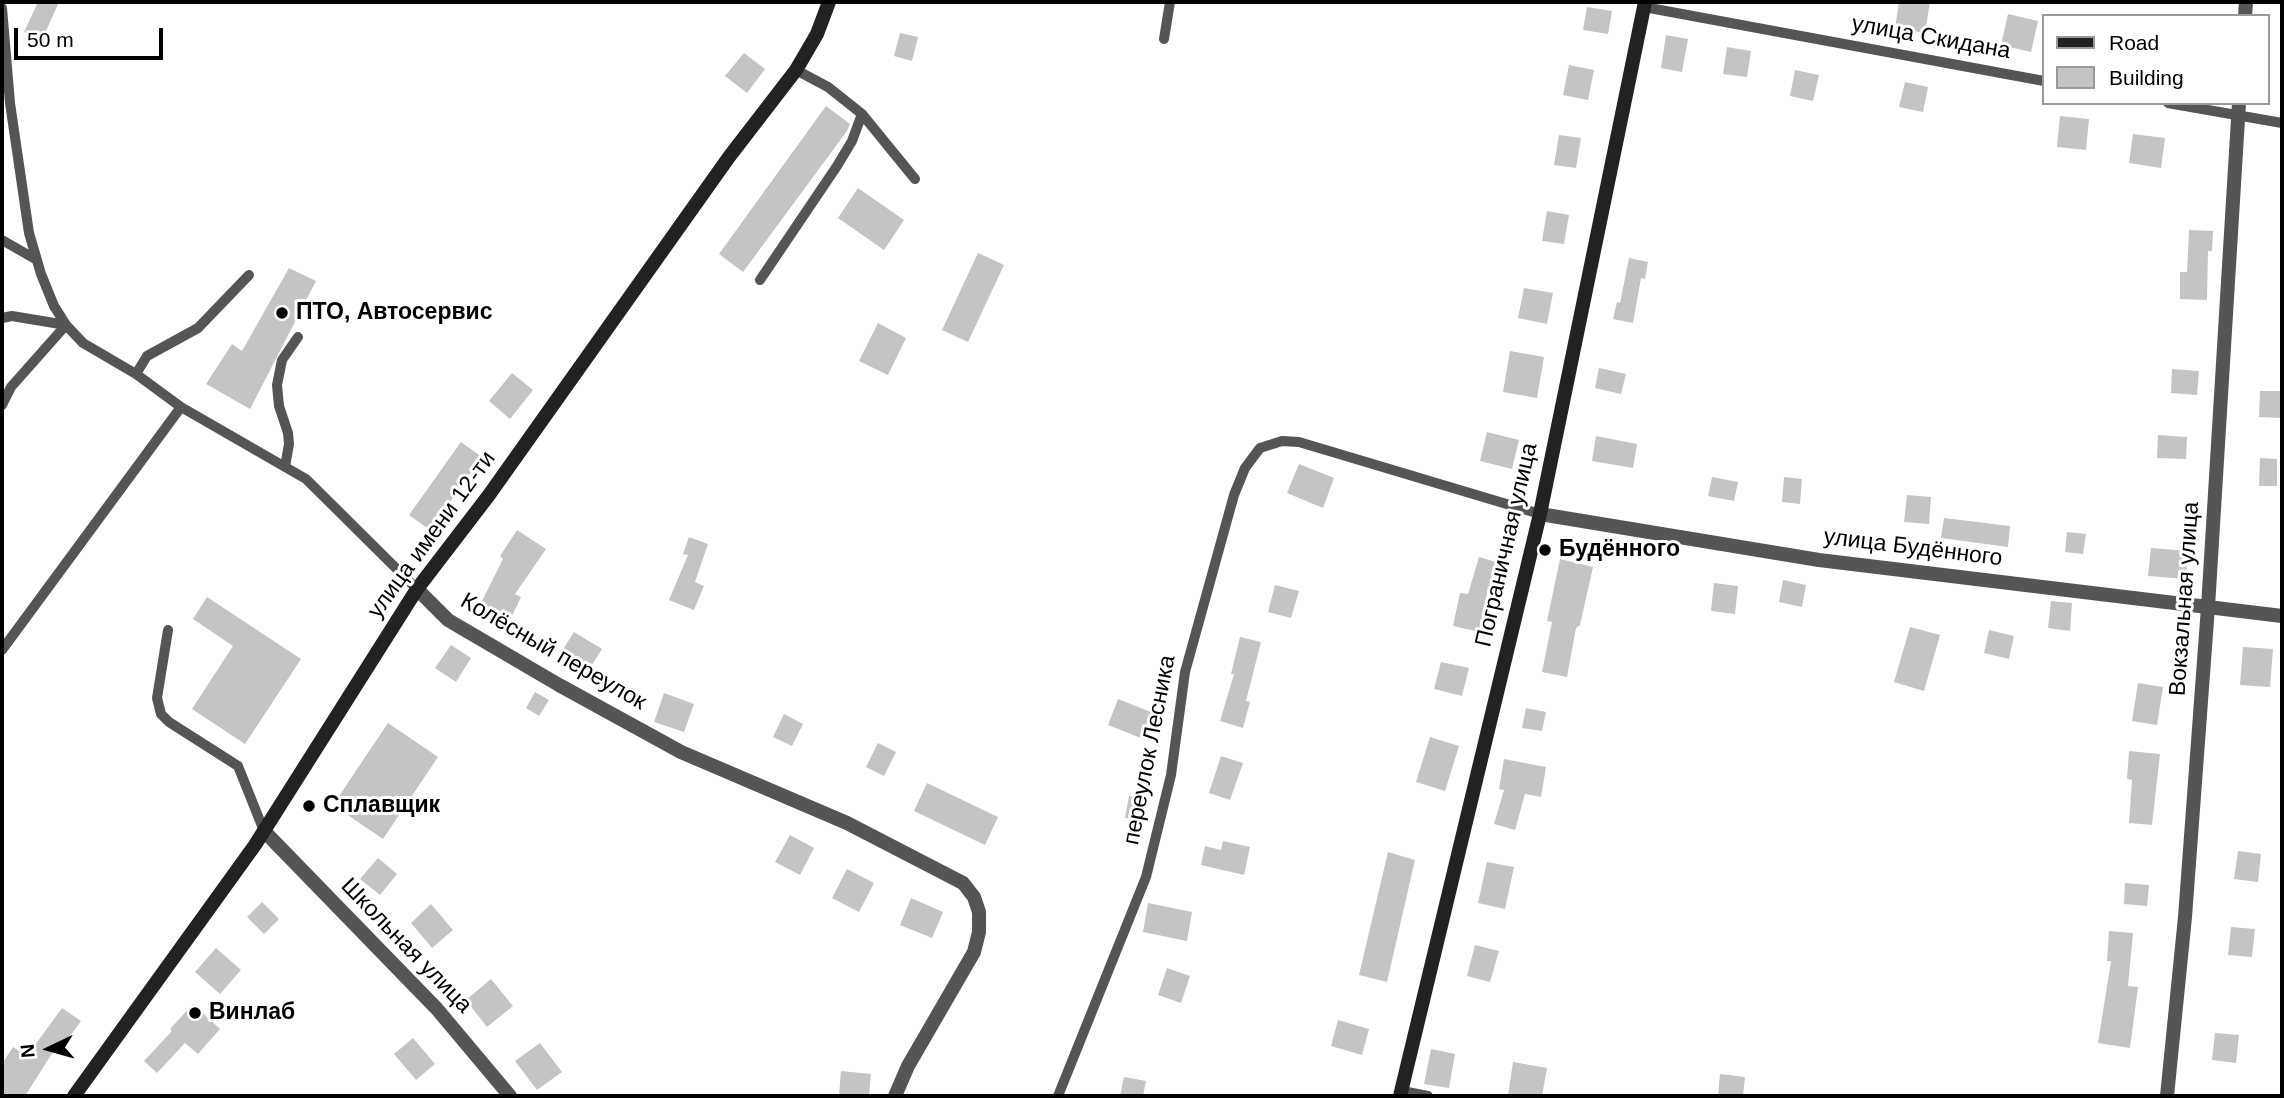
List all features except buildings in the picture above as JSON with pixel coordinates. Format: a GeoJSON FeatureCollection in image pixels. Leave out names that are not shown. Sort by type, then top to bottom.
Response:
{"type":"FeatureCollection","features":[{"type":"Feature","properties":{"kind":"main road","name":"улица имени 12-ти"},"geometry":{"type":"LineString","coordinates":[[74,1096],[264,831],[417,589],[489,495],[729,157],[796,70],[817,34],[829,2]]}},
{"type":"Feature","properties":{"kind":"main road","name":"Пограничная улица"},"geometry":{"type":"LineString","coordinates":[[1401,1094],[1539,514],[1645,4]]}},
{"type":"Feature","properties":{"kind":"street","name":"Вокзальная улица"},"geometry":{"type":"LineString","coordinates":[[2167,1096],[2185,917],[2208,607],[2239,110]]}},
{"type":"Feature","properties":{"kind":"street","name":"улица Будённого"},"geometry":{"type":"LineString","coordinates":[[1539,514],[1819,560],[2282,616]]}},
{"type":"Feature","properties":{"kind":"street","name":"Колёсный переулок"},"geometry":{"type":"LineString","coordinates":[[417,589],[448,620],[559,685],[681,751],[847,823],[963,883],[974,897],[979,912],[979,932],[974,952],[908,1066],[895,1096]]}},
{"type":"Feature","properties":{"kind":"street","name":"Школьная улица"},"geometry":{"type":"LineString","coordinates":[[264,831],[437,1009],[510,1096]]}},
{"type":"Feature","properties":{"kind":"lane"},"geometry":{"type":"LineString","coordinates":[[1164,38],[1170,2]]}},
{"type":"Feature","properties":{"kind":"lane","name":"улица Скидана"},"geometry":{"type":"LineString","coordinates":[[1645,4],[2042,80]]}},
{"type":"Feature","properties":{"kind":"lane","name":"Колёсный переулок"},"geometry":{"type":"LineString","coordinates":[[2,8],[13,127],[29,233],[54,306],[66,325],[83,343],[136,374],[181,407],[306,479],[417,589]]}},
{"type":"Feature","properties":{"kind":"lane"},"geometry":{"type":"LineString","coordinates":[[796,70],[828,87],[862,114],[915,180]]}},
{"type":"Feature","properties":{"kind":"lane"},"geometry":{"type":"LineString","coordinates":[[2188,105],[2239,110],[2282,123]]}},
{"type":"Feature","properties":{"kind":"lane"},"geometry":{"type":"LineString","coordinates":[[760,280],[837,166],[852,141],[862,114]]}},
{"type":"Feature","properties":{"kind":"lane"},"geometry":{"type":"LineString","coordinates":[[2,240],[37,260]]}},
{"type":"Feature","properties":{"kind":"lane"},"geometry":{"type":"LineString","coordinates":[[136,374],[147,356],[198,328],[249,275]]}},
{"type":"Feature","properties":{"kind":"lane"},"geometry":{"type":"LineString","coordinates":[[2,318],[12,316],[66,325]]}},
{"type":"Feature","properties":{"kind":"lane"},"geometry":{"type":"LineString","coordinates":[[2,405],[11,387],[66,325]]}},
{"type":"Feature","properties":{"kind":"lane"},"geometry":{"type":"LineString","coordinates":[[285,467],[289,443],[279,406],[277,385],[282,360],[298,337]]}},
{"type":"Feature","properties":{"kind":"lane"},"geometry":{"type":"LineString","coordinates":[[2,650],[181,407]]}},
{"type":"Feature","properties":{"kind":"lane","name":"переулок Лесника"},"geometry":{"type":"LineString","coordinates":[[1058,1096],[1146,877],[1171,775],[1185,672],[1234,495],[1245,468],[1260,448],[1282,441],[1299,442],[1539,514]]}},
{"type":"Feature","properties":{"kind":"lane"},"geometry":{"type":"LineString","coordinates":[[168,631],[157,698],[162,714],[169,722],[238,766],[264,831]]}},
{"type":"Feature","properties":{"kind":"lane"},"geometry":{"type":"LineString","coordinates":[[1401,1094],[1427,1096]]}},
{"type":"Feature","properties":{"kind":"place","name":"ПТО, Автосервис"},"geometry":{"type":"Point","coordinates":[282,313]}},
{"type":"Feature","properties":{"kind":"place","name":"Будённого"},"geometry":{"type":"Point","coordinates":[1545,550]}},
{"type":"Feature","properties":{"kind":"place","name":"Сплавщик"},"geometry":{"type":"Point","coordinates":[309,806]}},
{"type":"Feature","properties":{"kind":"place","name":"Винлаб"},"geometry":{"type":"Point","coordinates":[195,1013]}}]}
